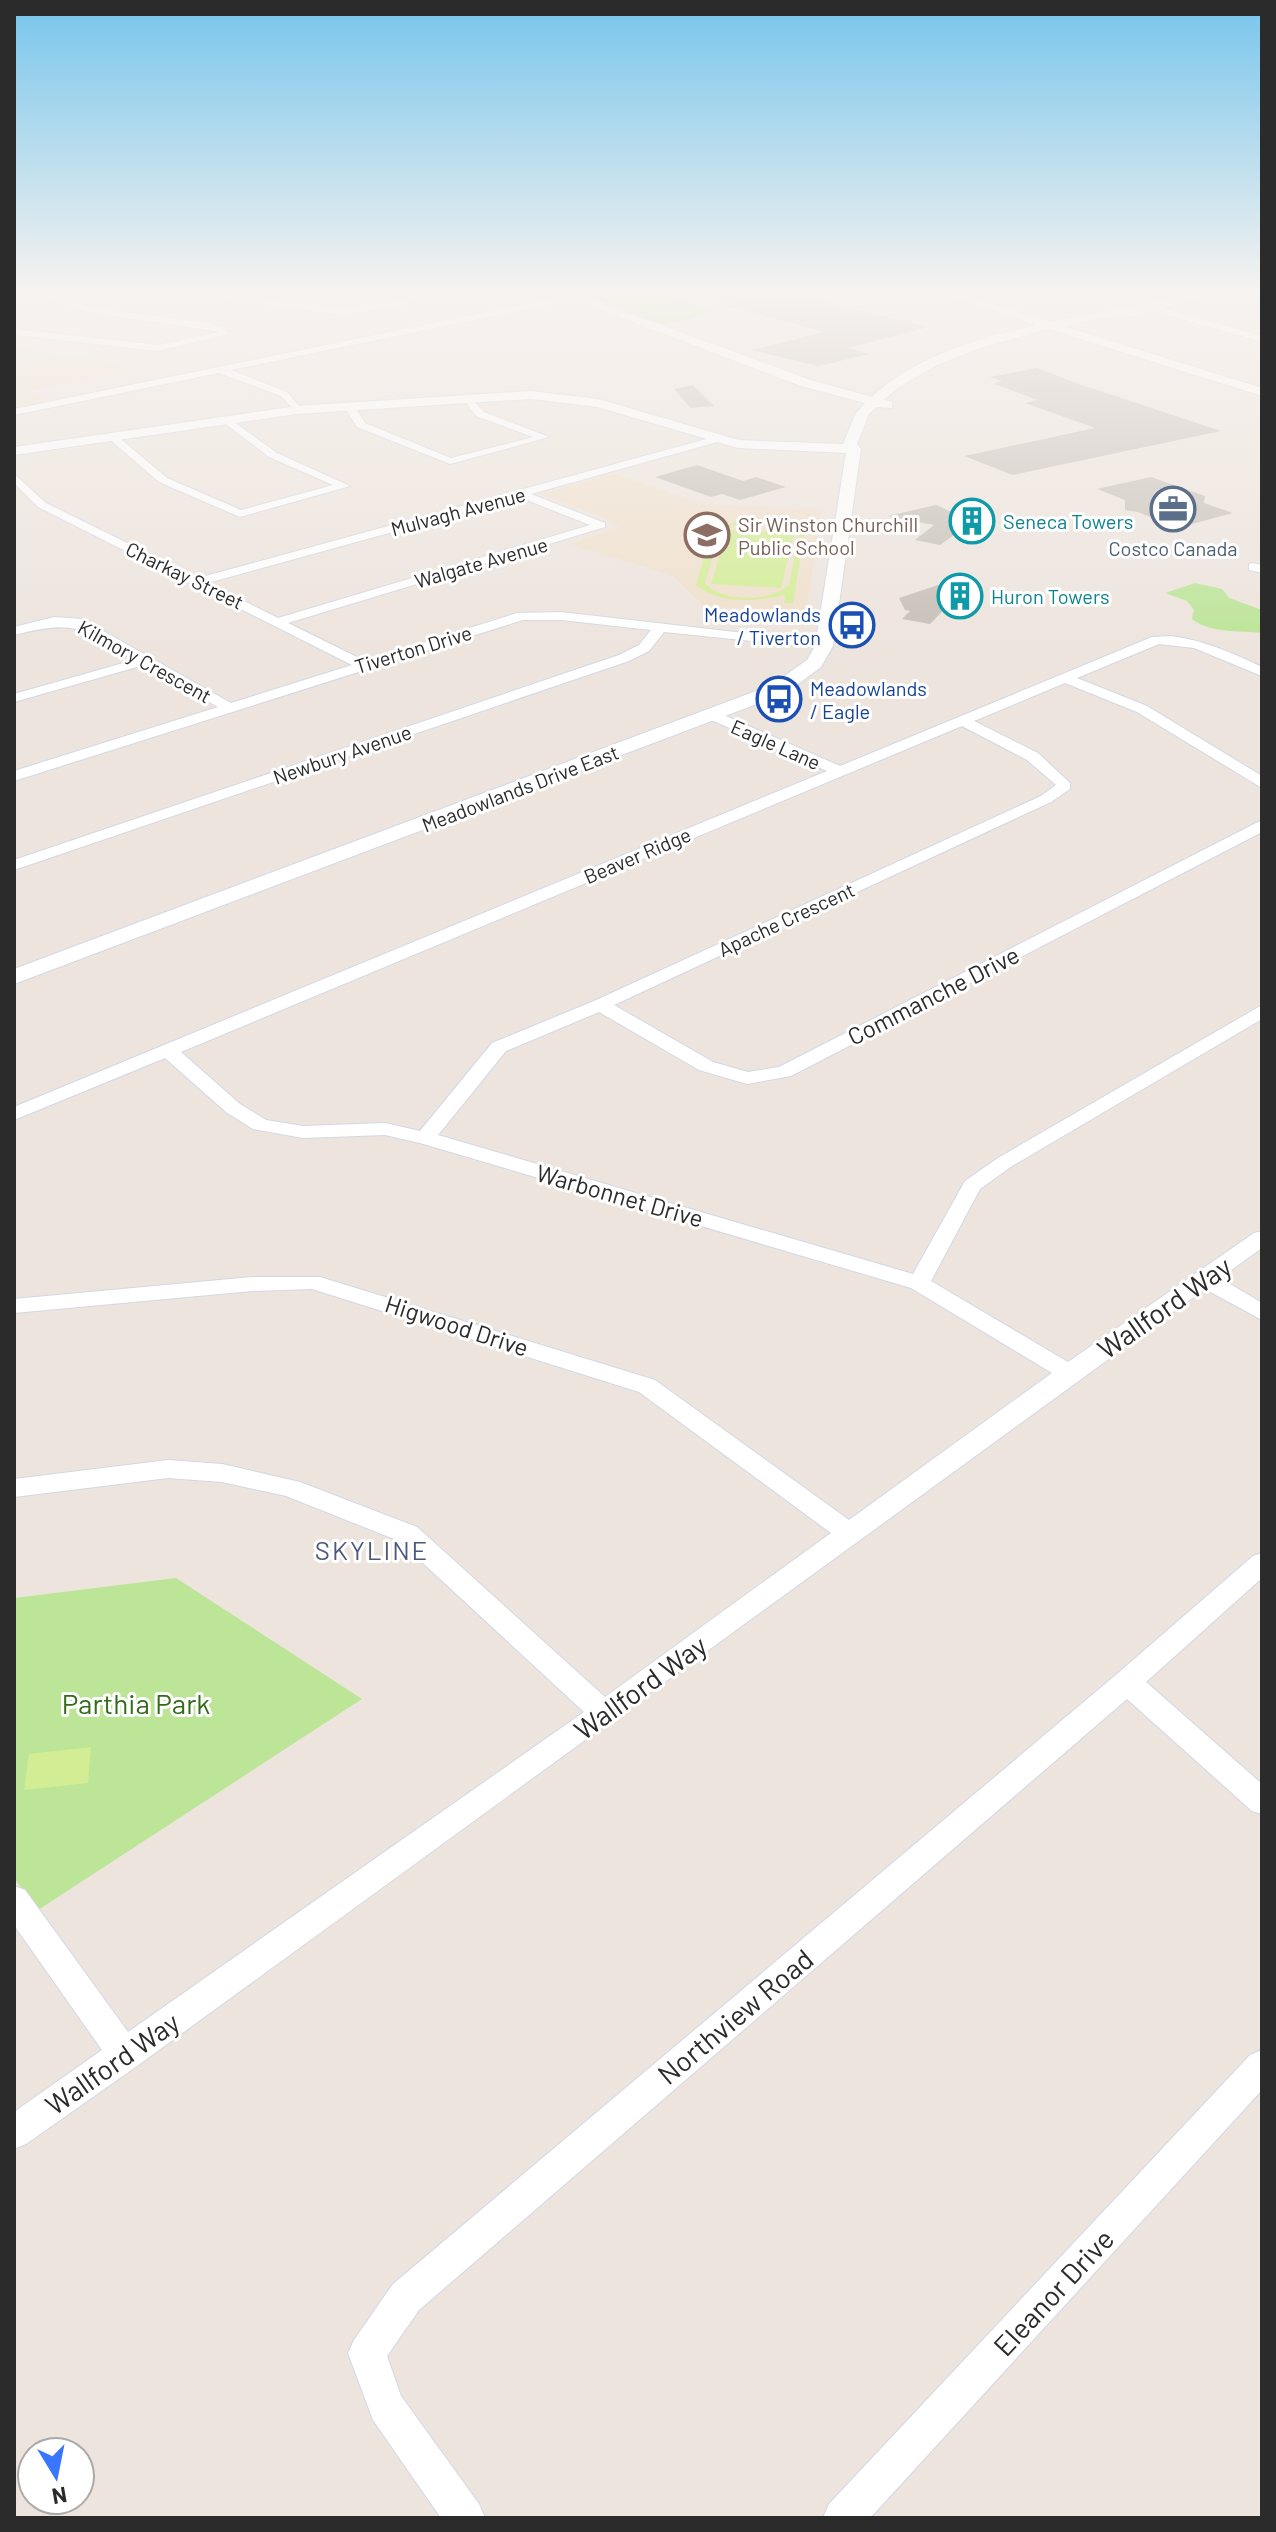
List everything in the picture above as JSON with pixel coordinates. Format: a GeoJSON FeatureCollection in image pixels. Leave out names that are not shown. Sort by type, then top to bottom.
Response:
{"type":"FeatureCollection","features":[{"type":"Feature","properties":{"kind":"main road"},"geometry":{"type":"LineString","coordinates":[[14,451],[282,412]]}},
{"type":"Feature","properties":{"kind":"main road"},"geometry":{"type":"LineString","coordinates":[[628,412],[717,439],[762,446],[854,449]]}},
{"type":"Feature","properties":{"kind":"main road"},"geometry":{"type":"LineString","coordinates":[[824,646],[854,449],[850,444],[853,425],[869,412]]}},
{"type":"Feature","properties":{"kind":"main road","name":"Meadowlands Drive East"},"geometry":{"type":"LineString","coordinates":[[14,977],[757,699],[798,677],[814,663],[824,646]]}},
{"type":"Feature","properties":{"kind":"street"},"geometry":{"type":"LineString","coordinates":[[353,412],[361,425],[450,461],[544,437],[479,412]]}},
{"type":"Feature","properties":{"kind":"street"},"geometry":{"type":"LineString","coordinates":[[112,437],[163,480],[240,514],[344,486],[273,455],[227,420]]}},
{"type":"Feature","properties":{"kind":"street","name":"Mulvagh Avenue"},"geometry":{"type":"LineString","coordinates":[[198,582],[717,439]]}},
{"type":"Feature","properties":{"kind":"street","name":"Charkay Street"},"geometry":{"type":"LineString","coordinates":[[14,477],[42,505],[362,665]]}},
{"type":"Feature","properties":{"kind":"street","name":"Walgate Avenue"},"geometry":{"type":"LineString","coordinates":[[277,622],[601,525],[521,494]]}},
{"type":"Feature","properties":{"kind":"street","name":"Tiverton Drive"},"geometry":{"type":"LineString","coordinates":[[14,776],[507,620],[534,615],[824,646]]}},
{"type":"Feature","properties":{"kind":"street","name":"Kilmory Crescent"},"geometry":{"type":"LineString","coordinates":[[14,631],[54,621],[77,622],[228,707]]}},
{"type":"Feature","properties":{"kind":"street","name":"Newbury Avenue"},"geometry":{"type":"LineString","coordinates":[[14,865],[624,658],[644,648],[660,628]]}},
{"type":"Feature","properties":{"kind":"street","name":"Beaver Ridge"},"geometry":{"type":"LineString","coordinates":[[14,1114],[170,1052],[1157,640],[1198,644],[1262,672]]}},
{"type":"Feature","properties":{"kind":"street"},"geometry":{"type":"LineString","coordinates":[[14,698],[145,661]]}},
{"type":"Feature","properties":{"kind":"street"},"geometry":{"type":"LineString","coordinates":[[1066,679],[1142,709],[1262,783]]}},
{"type":"Feature","properties":{"kind":"street","name":"Eagle Lane"},"geometry":{"type":"LineString","coordinates":[[714,716],[839,771]]}},
{"type":"Feature","properties":{"kind":"street","name":"Apache Crescent"},"geometry":{"type":"LineString","coordinates":[[425,1138],[499,1047],[600,1005],[1046,799],[1065,786],[1059,777],[1012,745],[963,721]]}},
{"type":"Feature","properties":{"kind":"street","name":"Commanche Drive"},"geometry":{"type":"LineString","coordinates":[[600,1005],[706,1066],[747,1078],[784,1072],[1262,826]]}},
{"type":"Feature","properties":{"kind":"street"},"geometry":{"type":"LineString","coordinates":[[919,1283],[972,1185],[1005,1162],[1262,1011]]}},
{"type":"Feature","properties":{"kind":"street"},"geometry":{"type":"LineString","coordinates":[[1242,1022],[1262,1032]]}},
{"type":"Feature","properties":{"kind":"street","name":"Warbonnet Drive"},"geometry":{"type":"LineString","coordinates":[[170,1052],[233,1108],[260,1125],[303,1132],[385,1129],[425,1138],[919,1283],[1069,1373]]}},
{"type":"Feature","properties":{"kind":"street","name":"Wallford Way"},"geometry":{"type":"LineString","coordinates":[[14,2132],[604,1713],[1069,1373],[1262,1238]]}},
{"type":"Feature","properties":{"kind":"street"},"geometry":{"type":"LineString","coordinates":[[1205,1279],[1262,1313]]}},
{"type":"Feature","properties":{"kind":"street","name":"Higwood Drive"},"geometry":{"type":"LineString","coordinates":[[14,1306],[252,1284],[312,1282],[371,1298],[647,1386],[850,1534]]}},
{"type":"Feature","properties":{"kind":"street"},"geometry":{"type":"LineString","coordinates":[[14,1488],[168,1469],[222,1473],[291,1488],[408,1534],[604,1713]]}},
{"type":"Feature","properties":{"kind":"street","name":"Northview Road"},"geometry":{"type":"LineString","coordinates":[[465,2518],[386,2407],[367,2353],[406,2297],[1127,1682],[1262,1563]]}},
{"type":"Feature","properties":{"kind":"street"},"geometry":{"type":"LineString","coordinates":[[1127,1682],[1262,1802]]}},
{"type":"Feature","properties":{"kind":"street"},"geometry":{"type":"LineString","coordinates":[[14,1900],[125,2055]]}},
{"type":"Feature","properties":{"kind":"street","name":"Eleanor Drive"},"geometry":{"type":"LineString","coordinates":[[843,2518],[1262,2066]]}},
{"type":"Feature","properties":{"kind":"shaded area","name":"Sir Winston Churchill Public School"},"geometry":{"type":"Polygon","coordinates":[[[615,474],[701,504],[822,510],[806,612],[704,606],[673,576],[570,544],[619,527],[605,518],[541,494],[615,474]]]}},
{"type":"Feature","properties":{"kind":"green space"},"geometry":{"type":"Polygon","coordinates":[[[767,521],[790,526],[804,534],[793,603],[784,603],[785,595],[751,600],[727,599],[696,585],[712,531],[734,522],[767,521]],[[748,523],[728,527],[720,533],[705,583],[712,590],[734,597],[758,597],[781,591],[789,585],[799,535],[782,526],[748,523]]]}},
{"type":"Feature","properties":{"kind":"green space"},"geometry":{"type":"Polygon","coordinates":[[[727,530],[794,533],[781,588],[711,584],[727,530]]]}},
{"type":"Feature","properties":{"kind":"green space"},"geometry":{"type":"Polygon","coordinates":[[[1195,583],[1222,589],[1229,598],[1262,610],[1262,633],[1216,629],[1200,624],[1192,619],[1194,610],[1187,601],[1165,593],[1195,583]]]}},
{"type":"Feature","properties":{"kind":"green space","name":"Parthia Park"},"geometry":{"type":"Polygon","coordinates":[[[176,1578],[362,1699],[38,1910],[14,1878],[14,1598],[176,1578]]]}},
{"type":"Feature","properties":{"kind":"green space"},"geometry":{"type":"Polygon","coordinates":[[[91,1747],[88,1783],[24,1790],[29,1754],[91,1747]]]}},
{"type":"Feature","properties":{"kind":"building"},"geometry":{"type":"Polygon","coordinates":[[[1051,412],[1164,412],[1221,431],[1013,475],[964,456],[1095,428],[1051,412]]]}},
{"type":"Feature","properties":{"kind":"building"},"geometry":{"type":"Polygon","coordinates":[[[697,465],[743,481],[756,477],[786,487],[740,500],[722,494],[711,497],[655,477],[697,465]]]}},
{"type":"Feature","properties":{"kind":"building"},"geometry":{"type":"Polygon","coordinates":[[[1151,477],[1205,496],[1204,503],[1233,513],[1188,525],[1182,522],[1171,525],[1125,510],[1125,500],[1097,489],[1151,477]]]}},
{"type":"Feature","properties":{"kind":"building","name":"Seneca Towers"},"geometry":{"type":"Polygon","coordinates":[[[936,505],[987,528],[985,534],[961,530],[940,545],[915,540],[934,525],[888,516],[936,505]]]}},
{"type":"Feature","properties":{"kind":"building"},"geometry":{"type":"Polygon","coordinates":[[[938,585],[962,591],[930,624],[902,619],[910,611],[905,610],[899,598],[938,585]]]}},
{"type":"Feature","properties":{"kind":"place","name":"Costco Canada"},"geometry":{"type":"Point","coordinates":[1173,509]}},
{"type":"Feature","properties":{"kind":"place","name":"Seneca Towers"},"geometry":{"type":"Point","coordinates":[972,521]}},
{"type":"Feature","properties":{"kind":"place","name":"Sir Winston Churchill Public School"},"geometry":{"type":"Point","coordinates":[707,535]}},
{"type":"Feature","properties":{"kind":"place","name":"Huron Towers"},"geometry":{"type":"Point","coordinates":[960,596]}},
{"type":"Feature","properties":{"kind":"place","name":"Meadowlands / Tiverton"},"geometry":{"type":"Point","coordinates":[852,625]}},
{"type":"Feature","properties":{"kind":"place","name":"Meadowlands / Eagle"},"geometry":{"type":"Point","coordinates":[779,699]}},
{"type":"Feature","properties":{"kind":"district","name":"SKYLINE"},"geometry":{"type":"Point","coordinates":[372,1549]}}]}
